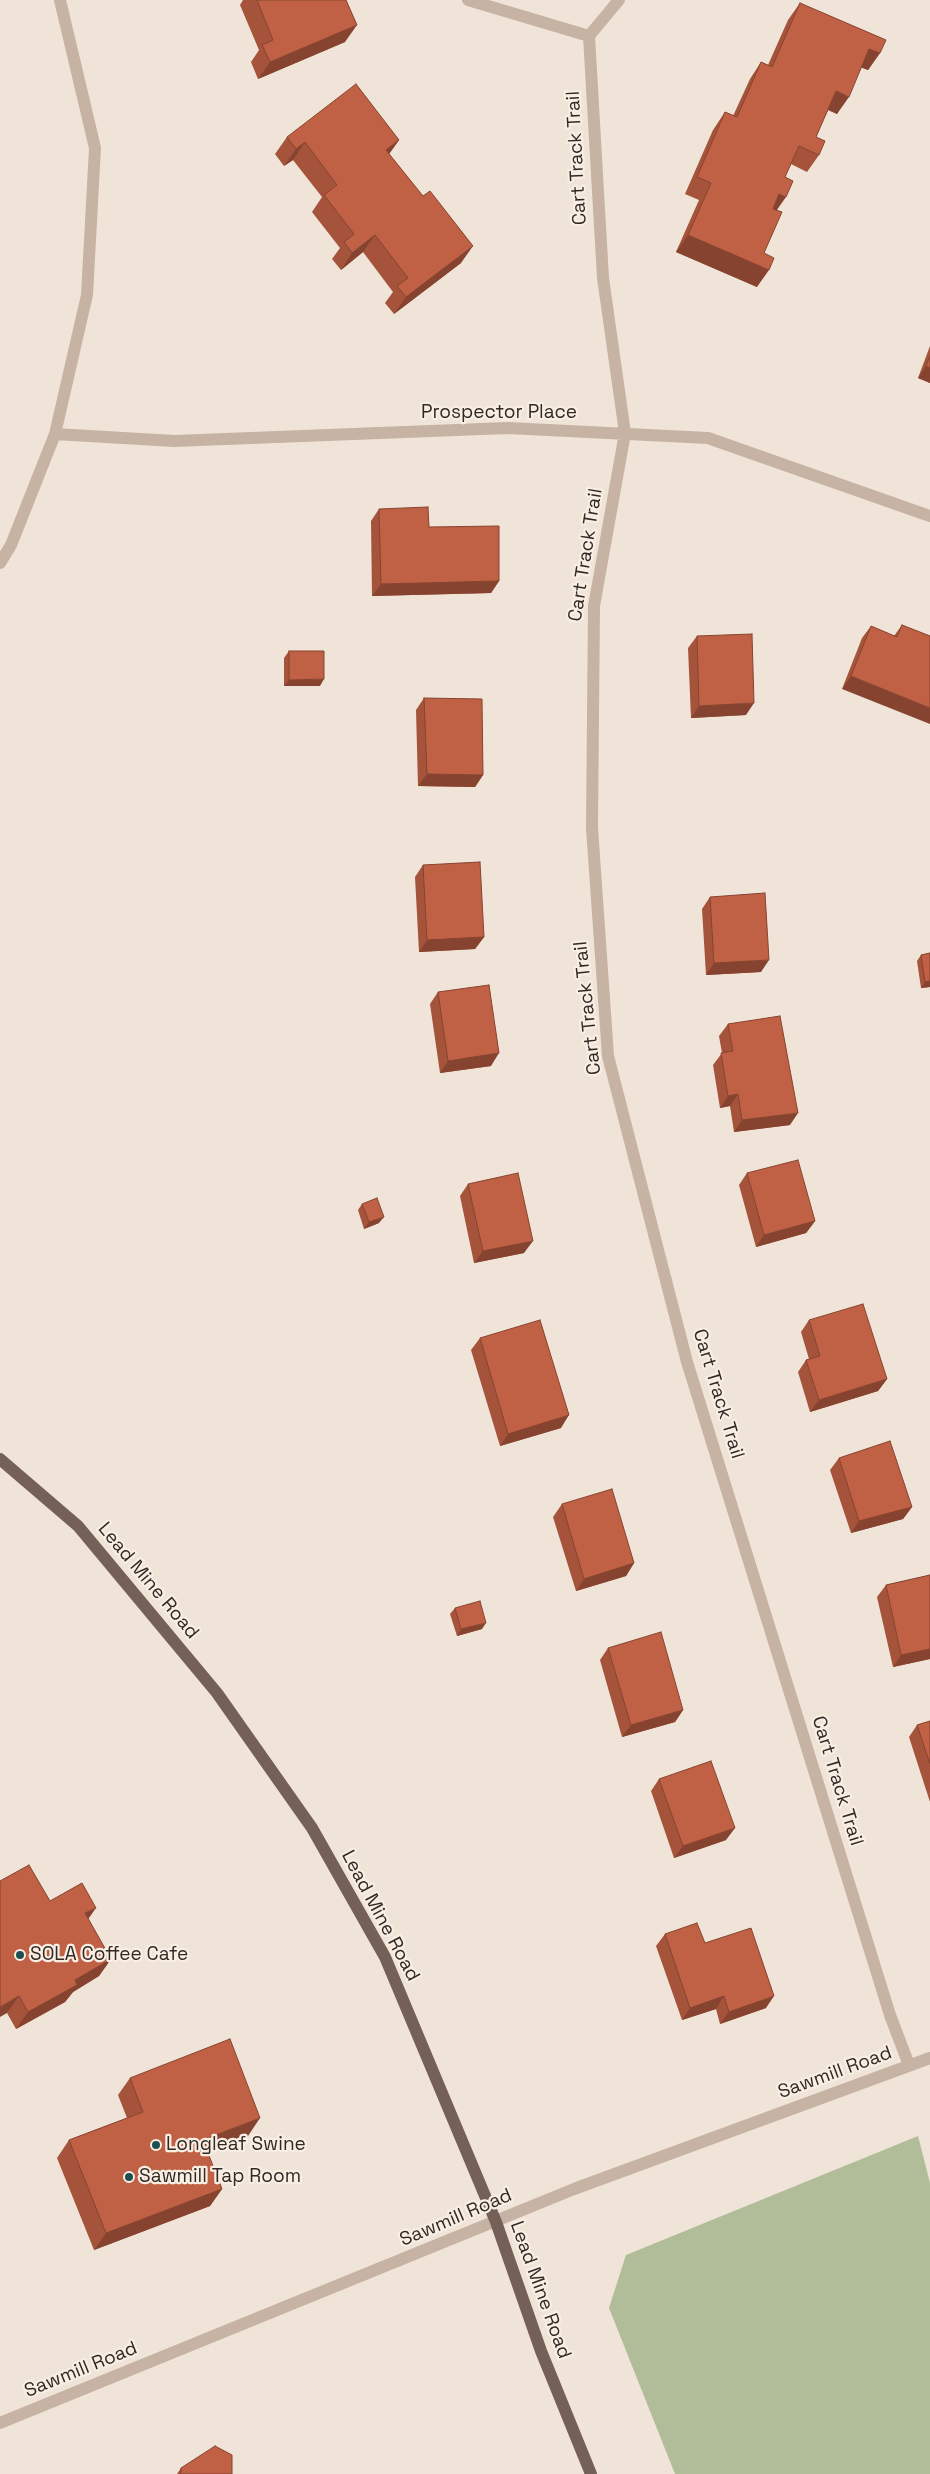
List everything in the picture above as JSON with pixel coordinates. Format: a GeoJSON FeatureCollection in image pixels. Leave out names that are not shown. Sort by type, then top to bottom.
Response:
{"type":"FeatureCollection","features":[{"type":"Feature","properties":{"kind":"main road","name":"Lead Mine Road"},"geometry":{"type":"LineString","coordinates":[[0,1459],[78,1526],[217,1693],[312,1828],[385,1957],[496,2222],[541,2351],[591,2474]]}},
{"type":"Feature","properties":{"kind":"street"},"geometry":{"type":"LineString","coordinates":[[0,563],[11,544],[54,434],[87,295],[95,148],[60,0]]}},
{"type":"Feature","properties":{"kind":"street"},"geometry":{"type":"LineString","coordinates":[[468,0],[589,36],[620,0]]}},
{"type":"Feature","properties":{"kind":"street","name":"Cart Track Trail"},"geometry":{"type":"LineString","coordinates":[[589,36],[603,278],[626,433],[594,606],[592,828],[608,1056],[687,1362],[890,2015],[910,2065]]}},
{"type":"Feature","properties":{"kind":"street","name":"Prospector Place"},"geometry":{"type":"LineString","coordinates":[[54,434],[174,441],[508,428],[708,438],[930,516]]}},
{"type":"Feature","properties":{"kind":"street","name":"Sawmill Road"},"geometry":{"type":"LineString","coordinates":[[0,2423],[574,2190],[930,2058]]}},
{"type":"Feature","properties":{"kind":"green space"},"geometry":{"type":"Polygon","coordinates":[[[918,2136],[930,2183],[930,2474],[675,2474],[609,2308],[626,2255],[918,2136]]]}},
{"type":"Feature","properties":{"kind":"building"},"geometry":{"type":"Polygon","coordinates":[[[257,0],[346,0],[357,25],[270,62],[262,45],[273,40],[257,0]]]}},
{"type":"Feature","properties":{"kind":"building"},"geometry":{"type":"Polygon","coordinates":[[[800,3],[886,40],[880,53],[869,49],[849,97],[836,91],[816,137],[825,141],[819,155],[799,146],[785,177],[793,181],[786,197],[779,194],[773,209],[782,212],[764,253],[774,258],[769,270],[688,235],[711,183],[697,177],[725,112],[737,117],[761,62],[772,67],[800,3]]]}},
{"type":"Feature","properties":{"kind":"building"},"geometry":{"type":"Polygon","coordinates":[[[356,84],[399,140],[386,150],[423,196],[430,191],[473,246],[406,297],[397,286],[408,278],[375,235],[352,253],[344,242],[354,234],[324,195],[337,185],[305,142],[296,149],[287,137],[356,84]]]}},
{"type":"Feature","properties":{"kind":"building"},"geometry":{"type":"Polygon","coordinates":[[[930,356],[930,368],[926,366],[930,356]]]}},
{"type":"Feature","properties":{"kind":"building"},"geometry":{"type":"Polygon","coordinates":[[[428,507],[429,527],[499,526],[499,581],[381,584],[379,509],[428,507]]]}},
{"type":"Feature","properties":{"kind":"building"},"geometry":{"type":"Polygon","coordinates":[[[902,625],[930,636],[930,708],[851,676],[871,626],[897,637],[902,625]]]}},
{"type":"Feature","properties":{"kind":"building"},"geometry":{"type":"Polygon","coordinates":[[[752,634],[754,703],[699,706],[697,636],[752,634]]]}},
{"type":"Feature","properties":{"kind":"building"},"geometry":{"type":"Polygon","coordinates":[[[289,651],[324,651],[324,679],[289,680],[289,651]]]}},
{"type":"Feature","properties":{"kind":"building"},"geometry":{"type":"Polygon","coordinates":[[[424,698],[482,699],[483,775],[427,774],[424,698]]]}},
{"type":"Feature","properties":{"kind":"building"},"geometry":{"type":"Polygon","coordinates":[[[480,862],[484,937],[427,940],[423,865],[480,862]]]}},
{"type":"Feature","properties":{"kind":"building"},"geometry":{"type":"Polygon","coordinates":[[[765,893],[769,960],[714,963],[710,897],[765,893]]]}},
{"type":"Feature","properties":{"kind":"building"},"geometry":{"type":"Polygon","coordinates":[[[930,953],[930,981],[925,982],[921,955],[930,953]]]}},
{"type":"Feature","properties":{"kind":"building"},"geometry":{"type":"Polygon","coordinates":[[[489,985],[499,1053],[448,1061],[438,992],[489,985]]]}},
{"type":"Feature","properties":{"kind":"building"},"geometry":{"type":"Polygon","coordinates":[[[780,1016],[798,1113],[742,1120],[738,1094],[728,1096],[721,1053],[733,1051],[728,1024],[780,1016]]]}},
{"type":"Feature","properties":{"kind":"building"},"geometry":{"type":"Polygon","coordinates":[[[798,1160],[815,1221],[764,1235],[747,1173],[798,1160]]]}},
{"type":"Feature","properties":{"kind":"building"},"geometry":{"type":"Polygon","coordinates":[[[518,1173],[533,1241],[483,1251],[468,1184],[518,1173]]]}},
{"type":"Feature","properties":{"kind":"building"},"geometry":{"type":"Polygon","coordinates":[[[377,1198],[384,1217],[369,1222],[362,1204],[377,1198]]]}},
{"type":"Feature","properties":{"kind":"building"},"geometry":{"type":"Polygon","coordinates":[[[863,1304],[887,1379],[819,1400],[806,1360],[820,1356],[809,1320],[863,1304]]]}},
{"type":"Feature","properties":{"kind":"building"},"geometry":{"type":"Polygon","coordinates":[[[540,1320],[569,1415],[508,1434],[480,1338],[540,1320]]]}},
{"type":"Feature","properties":{"kind":"building"},"geometry":{"type":"Polygon","coordinates":[[[890,1441],[912,1507],[859,1521],[839,1458],[890,1441]]]}},
{"type":"Feature","properties":{"kind":"building"},"geometry":{"type":"Polygon","coordinates":[[[612,1489],[634,1563],[584,1579],[562,1504],[612,1489]]]}},
{"type":"Feature","properties":{"kind":"building"},"geometry":{"type":"Polygon","coordinates":[[[930,1575],[930,1649],[901,1655],[886,1585],[930,1575]]]}},
{"type":"Feature","properties":{"kind":"building"},"geometry":{"type":"Polygon","coordinates":[[[480,1601],[486,1623],[461,1629],[455,1608],[480,1601]]]}},
{"type":"Feature","properties":{"kind":"building"},"geometry":{"type":"Polygon","coordinates":[[[661,1632],[683,1710],[631,1725],[608,1648],[661,1632]]]}},
{"type":"Feature","properties":{"kind":"building"},"geometry":{"type":"Polygon","coordinates":[[[930,1721],[930,1764],[917,1725],[930,1721]]]}},
{"type":"Feature","properties":{"kind":"building"},"geometry":{"type":"Polygon","coordinates":[[[711,1761],[735,1828],[683,1846],[659,1779],[711,1761]]]}},
{"type":"Feature","properties":{"kind":"building"},"geometry":{"type":"Polygon","coordinates":[[[29,1865],[50,1901],[82,1883],[96,1908],[85,1913],[111,1959],[75,1980],[77,1985],[28,2012],[19,1996],[0,2007],[0,1881],[29,1865]]]}},
{"type":"Feature","properties":{"kind":"building"},"geometry":{"type":"Polygon","coordinates":[[[697,1923],[705,1943],[751,1928],[774,1996],[729,2012],[724,1996],[690,2008],[665,1934],[697,1923]]]}},
{"type":"Feature","properties":{"kind":"building","name":"Longleaf Swine"},"geometry":{"type":"Polygon","coordinates":[[[230,2039],[260,2118],[203,2140],[222,2189],[106,2233],[69,2140],[143,2112],[130,2078],[230,2039]]]}},
{"type":"Feature","properties":{"kind":"building"},"geometry":{"type":"Polygon","coordinates":[[[215,2446],[232,2455],[232,2474],[181,2474],[181,2468],[215,2446]]]}},
{"type":"Feature","properties":{"kind":"place","name":"SOLA Coffee Cafe"},"geometry":{"type":"Point","coordinates":[20,1955]}},
{"type":"Feature","properties":{"kind":"place","name":"Longleaf Swine"},"geometry":{"type":"Point","coordinates":[156,2145]}},
{"type":"Feature","properties":{"kind":"place","name":"Sawmill Tap Room"},"geometry":{"type":"Point","coordinates":[129,2177]}}]}
